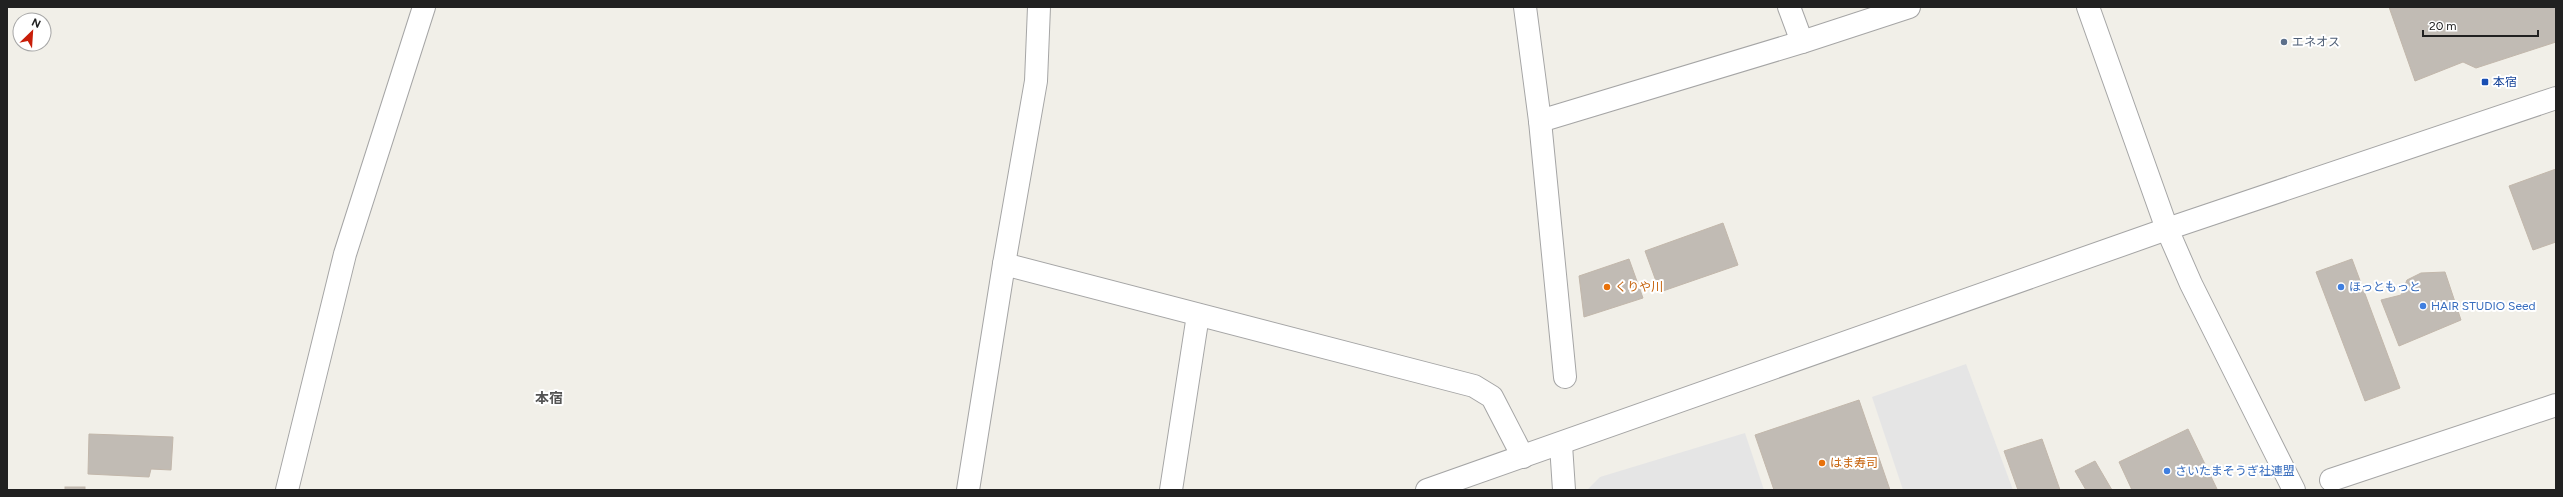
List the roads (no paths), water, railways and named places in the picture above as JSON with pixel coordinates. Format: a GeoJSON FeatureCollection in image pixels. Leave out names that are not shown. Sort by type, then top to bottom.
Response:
{"type":"FeatureCollection","features":[{"type":"Feature","properties":{"kind":"street"},"geometry":{"type":"LineString","coordinates":[[287,490],[346,254],[424,7]]}},
{"type":"Feature","properties":{"kind":"street"},"geometry":{"type":"LineString","coordinates":[[968,490],[1004,264],[1036,81],[1039,7]]}},
{"type":"Feature","properties":{"kind":"street"},"geometry":{"type":"LineString","coordinates":[[1525,7],[1540,120],[1565,376]]}},
{"type":"Feature","properties":{"kind":"street"},"geometry":{"type":"LineString","coordinates":[[1789,7],[1802,42]]}},
{"type":"Feature","properties":{"kind":"street"},"geometry":{"type":"LineString","coordinates":[[1540,120],[1802,42],[1909,7]]}},
{"type":"Feature","properties":{"kind":"street"},"geometry":{"type":"LineString","coordinates":[[2088,7],[2167,229],[2191,284],[2294,490]]}},
{"type":"Feature","properties":{"kind":"street"},"geometry":{"type":"LineString","coordinates":[[1427,490],[2167,229],[2556,98]]}},
{"type":"Feature","properties":{"kind":"street"},"geometry":{"type":"LineString","coordinates":[[1004,264],[1474,386],[1492,397],[1524,457]]}},
{"type":"Feature","properties":{"kind":"street"},"geometry":{"type":"LineString","coordinates":[[1171,490],[1198,314]]}},
{"type":"Feature","properties":{"kind":"street"},"geometry":{"type":"LineString","coordinates":[[2331,480],[2556,405]]}},
{"type":"Feature","properties":{"kind":"street"},"geometry":{"type":"LineString","coordinates":[[1561,444],[1564,490]]}},
{"type":"Feature","properties":{"kind":"place","name":"エネオス"},"geometry":{"type":"Point","coordinates":[2284,42]}},
{"type":"Feature","properties":{"kind":"place","name":"本宿"},"geometry":{"type":"Point","coordinates":[2485,82]}},
{"type":"Feature","properties":{"kind":"place","name":"くりや川"},"geometry":{"type":"Point","coordinates":[1607,287]}},
{"type":"Feature","properties":{"kind":"place","name":"ほっともっと"},"geometry":{"type":"Point","coordinates":[2341,287]}},
{"type":"Feature","properties":{"kind":"place","name":"HAIR STUDIO Seed"},"geometry":{"type":"Point","coordinates":[2423,306]}},
{"type":"Feature","properties":{"kind":"place","name":"はま寿司"},"geometry":{"type":"Point","coordinates":[1822,463]}},
{"type":"Feature","properties":{"kind":"place","name":"さいたまそうぎ社連盟"},"geometry":{"type":"Point","coordinates":[2167,471]}},
{"type":"Feature","properties":{"kind":"district","name":"本宿"},"geometry":{"type":"Point","coordinates":[549,398]}}]}
